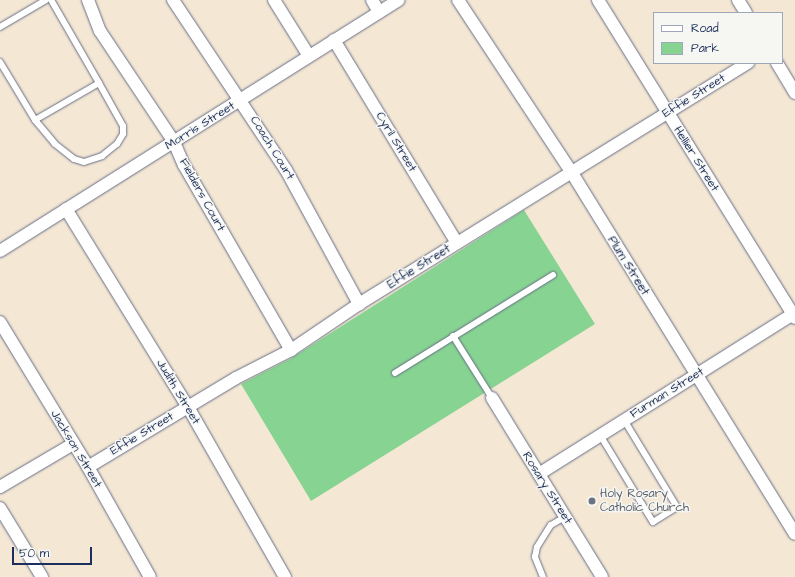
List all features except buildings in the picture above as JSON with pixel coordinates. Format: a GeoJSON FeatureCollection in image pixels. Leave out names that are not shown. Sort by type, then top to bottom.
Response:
{"type":"FeatureCollection","features":[{"type":"Feature","properties":{"kind":"street","name":"Fielders Court"},"geometry":{"type":"LineString","coordinates":[[88,0],[100,31],[174,142],[184,165],[291,350]]}},
{"type":"Feature","properties":{"kind":"street","name":"Coach Court"},"geometry":{"type":"LineString","coordinates":[[173,0],[242,100],[286,170],[359,304]]}},
{"type":"Feature","properties":{"kind":"street"},"geometry":{"type":"LineString","coordinates":[[274,0],[309,56]]}},
{"type":"Feature","properties":{"kind":"street"},"geometry":{"type":"LineString","coordinates":[[372,0],[379,12]]}},
{"type":"Feature","properties":{"kind":"street","name":"Morris Street"},"geometry":{"type":"LineString","coordinates":[[0,251],[399,0]]}},
{"type":"Feature","properties":{"kind":"street","name":"Plum Street"},"geometry":{"type":"LineString","coordinates":[[458,0],[572,173],[795,534]]}},
{"type":"Feature","properties":{"kind":"street","name":"Hellier Street"},"geometry":{"type":"LineString","coordinates":[[598,0],[794,316]]}},
{"type":"Feature","properties":{"kind":"street"},"geometry":{"type":"LineString","coordinates":[[738,0],[745,12]]}},
{"type":"Feature","properties":{"kind":"street","name":"Cyril Street"},"geometry":{"type":"LineString","coordinates":[[334,40],[457,243]]}},
{"type":"Feature","properties":{"kind":"street","name":"Effie Street"},"geometry":{"type":"LineString","coordinates":[[88,467],[188,407],[291,350],[359,304],[746,64]]}},
{"type":"Feature","properties":{"kind":"street"},"geometry":{"type":"LineString","coordinates":[[778,64],[795,93]]}},
{"type":"Feature","properties":{"kind":"street","name":"Judith Street"},"geometry":{"type":"LineString","coordinates":[[66,209],[188,407],[285,577]]}},
{"type":"Feature","properties":{"kind":"street","name":"Furman Street"},"geometry":{"type":"LineString","coordinates":[[538,474],[794,316]]}},
{"type":"Feature","properties":{"kind":"street","name":"Jackson Street"},"geometry":{"type":"LineString","coordinates":[[0,322],[88,467],[150,577]]}},
{"type":"Feature","properties":{"kind":"street","name":"Rosary Street"},"geometry":{"type":"LineString","coordinates":[[492,398],[602,577]]}},
{"type":"Feature","properties":{"kind":"street"},"geometry":{"type":"LineString","coordinates":[[0,488],[73,444]]}},
{"type":"Feature","properties":{"kind":"street"},"geometry":{"type":"LineString","coordinates":[[0,508],[42,577]]}},
{"type":"Feature","properties":{"kind":"lane"},"geometry":{"type":"LineString","coordinates":[[0,27],[46,0]]}},
{"type":"Feature","properties":{"kind":"lane"},"geometry":{"type":"LineString","coordinates":[[0,62],[35,120],[54,144],[74,159],[84,162],[102,156],[117,144],[123,134],[123,126],[50,0]]}},
{"type":"Feature","properties":{"kind":"lane"},"geometry":{"type":"LineString","coordinates":[[35,120],[99,83]]}},
{"type":"Feature","properties":{"kind":"lane"},"geometry":{"type":"LineString","coordinates":[[395,373],[553,275]]}},
{"type":"Feature","properties":{"kind":"lane"},"geometry":{"type":"LineString","coordinates":[[453,336],[492,398]]}},
{"type":"Feature","properties":{"kind":"lane"},"geometry":{"type":"LineString","coordinates":[[600,435],[653,522],[677,508],[624,420]]}},
{"type":"Feature","properties":{"kind":"lane"},"geometry":{"type":"LineString","coordinates":[[543,577],[534,557],[537,547],[551,525],[565,517]]}},
{"type":"Feature","properties":{"kind":"green space"},"geometry":{"type":"Polygon","coordinates":[[[524,210],[595,324],[311,501],[241,384],[290,359],[524,210]]]}},
{"type":"Feature","properties":{"kind":"place","name":"Holy Rosary Catholic Church"},"geometry":{"type":"Point","coordinates":[592,501]}}]}
